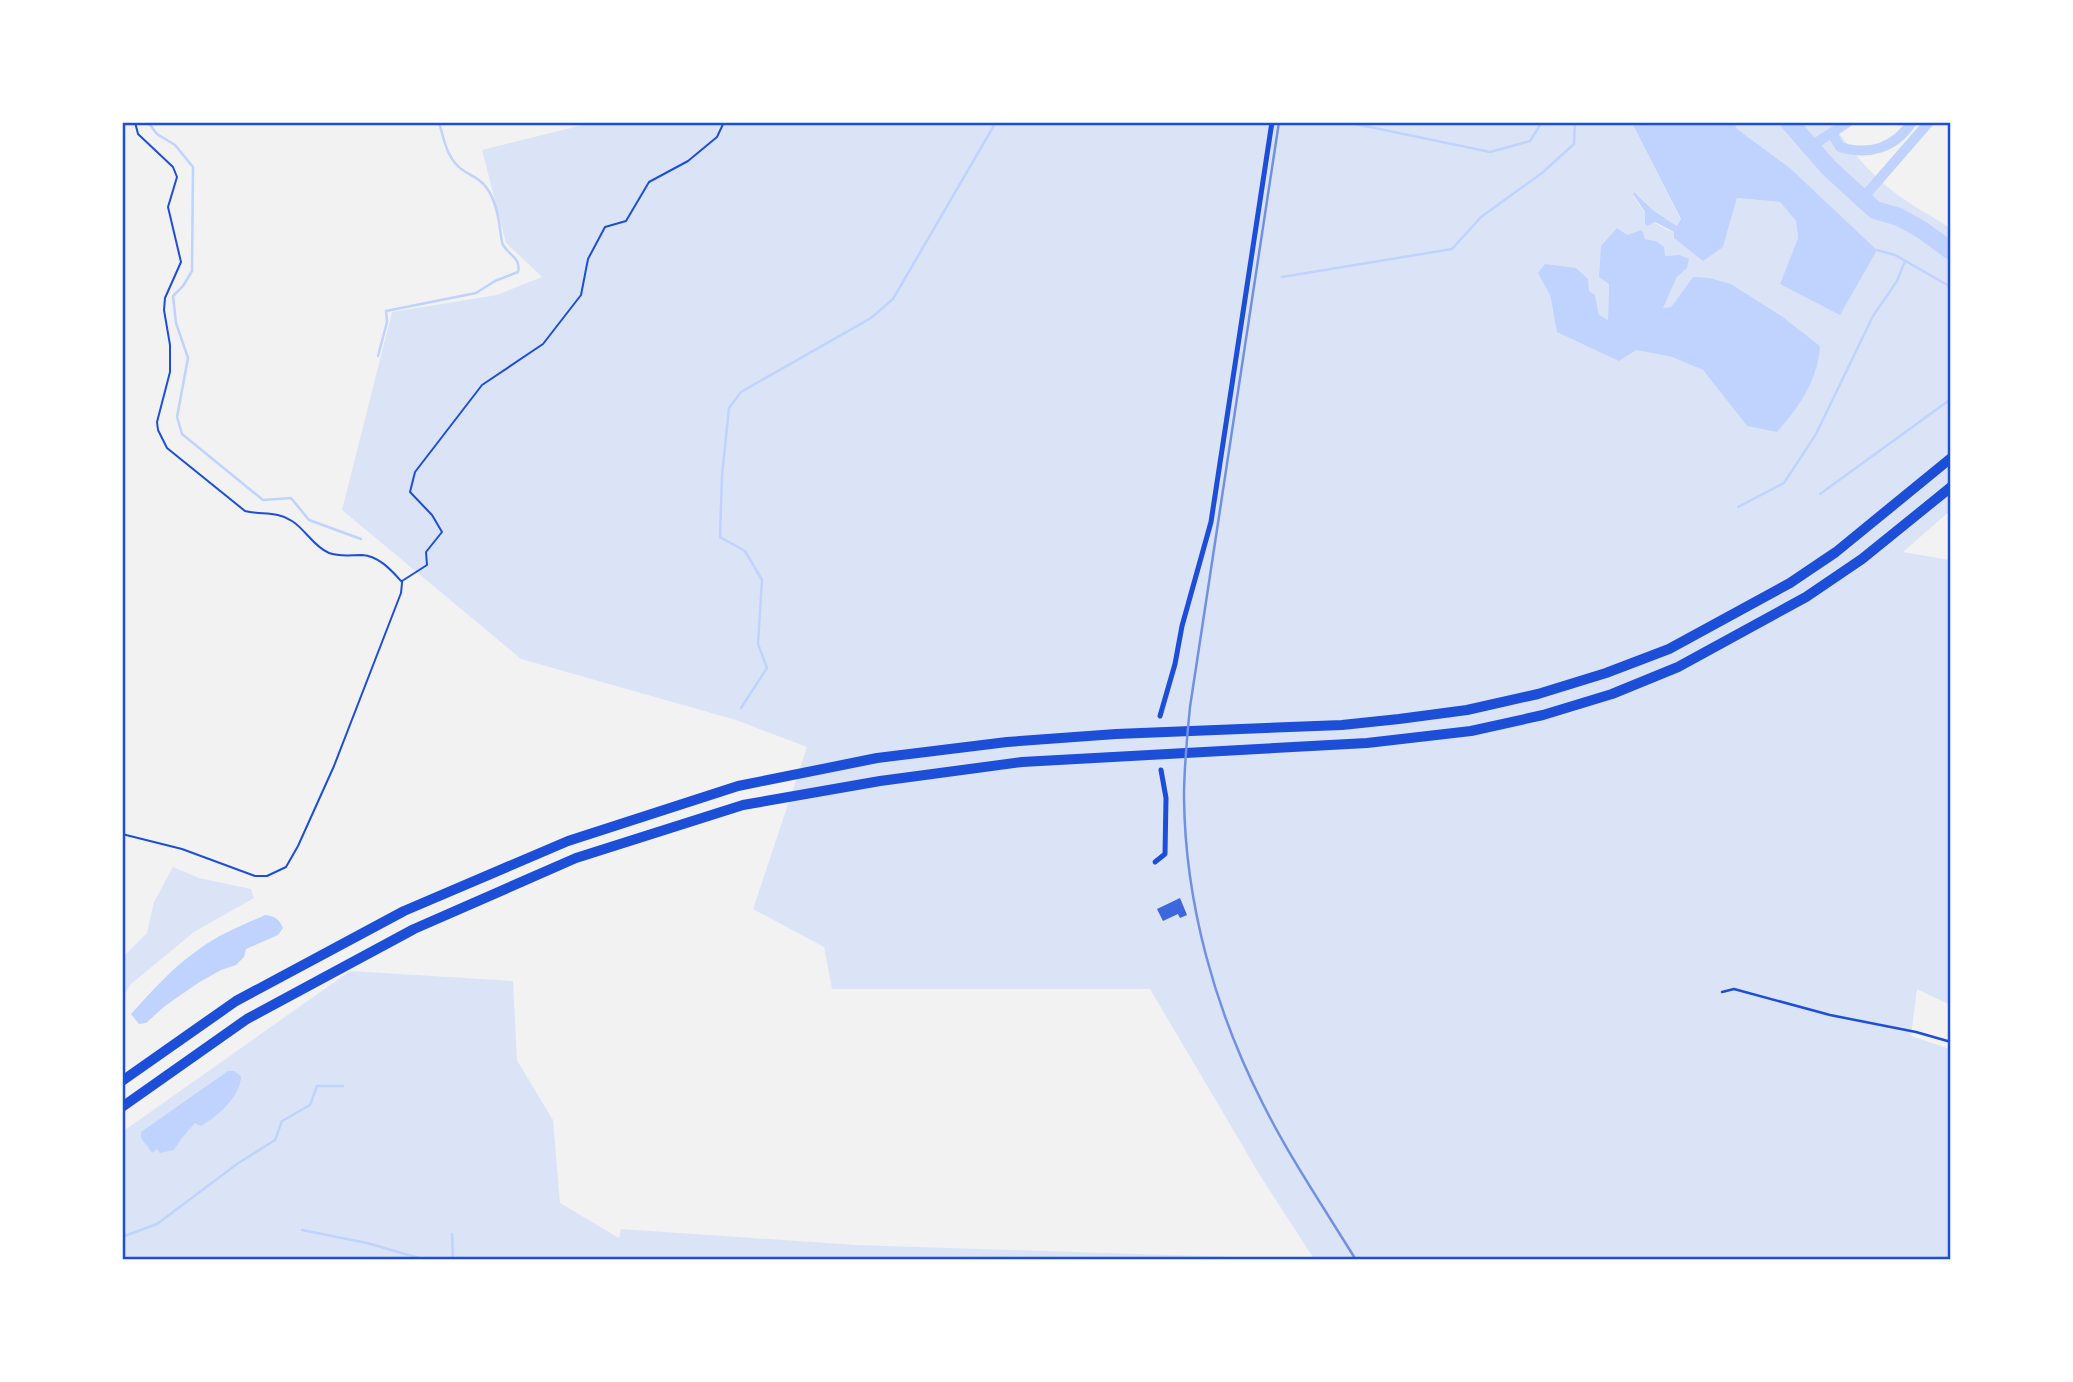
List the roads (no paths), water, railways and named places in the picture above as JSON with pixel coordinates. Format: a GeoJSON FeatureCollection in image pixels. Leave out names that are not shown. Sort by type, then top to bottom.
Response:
{"type":"FeatureCollection","features":[{"type":"Feature","properties":{"kind":"highway"},"geometry":{"type":"LineString","coordinates":[[122,1082],[236,1001],[404,911],[568,841],[738,786],[877,758],[1007,742],[1116,734],[1342,724],[1467,710],[1538,694],[1606,673],[1669,649],[1790,583],[1846,544],[1951,458]]}},
{"type":"Feature","properties":{"kind":"highway"},"geometry":{"type":"LineString","coordinates":[[122,1107],[247,1019],[414,929],[576,858],[743,805],[880,781],[1022,762],[1367,743],[1471,731],[1543,715],[1612,694],[1678,667],[1806,597],[1862,559],[1951,487]]}},
{"type":"Feature","properties":{"kind":"street"},"geometry":{"type":"LineString","coordinates":[[1160,716],[1211,522],[1272,122]]}},
{"type":"Feature","properties":{"kind":"street"},"geometry":{"type":"LineString","coordinates":[[1156,862],[1165,854],[1166,798],[1161,770]]}},
{"type":"Feature","properties":{"kind":"lane"},"geometry":{"type":"LineString","coordinates":[[1722,992],[1734,989],[1830,1015],[1916,1032],[1951,1042]]}},
{"type":"Feature","properties":{"kind":"water"},"geometry":{"type":"Polygon","coordinates":[[[1632,123],[1734,123],[1737,129],[1790,168],[1877,250],[1840,315],[1780,284],[1798,238],[1796,221],[1780,202],[1737,198],[1723,247],[1703,261],[1674,238],[1674,232],[1655,222],[1647,226],[1645,212],[1633,194],[1635,192],[1649,207],[1677,226],[1681,219],[1632,123]]]}},
{"type":"Feature","properties":{"kind":"water"},"geometry":{"type":"Polygon","coordinates":[[[1617,228],[1627,235],[1642,230],[1645,239],[1656,241],[1664,247],[1665,256],[1679,255],[1689,259],[1687,268],[1677,277],[1663,308],[1671,307],[1693,277],[1709,278],[1731,284],[1783,317],[1820,346],[1816,370],[1806,392],[1777,432],[1747,426],[1703,370],[1672,357],[1636,350],[1619,361],[1557,332],[1550,295],[1538,273],[1545,264],[1576,268],[1588,279],[1589,291],[1595,295],[1599,315],[1608,320],[1609,284],[1599,277],[1601,246],[1617,228]]]}},
{"type":"Feature","properties":{"kind":"water"},"geometry":{"type":"Polygon","coordinates":[[[265,915],[280,922],[283,928],[278,935],[246,949],[244,957],[236,965],[198,983],[146,1023],[139,1024],[131,1014],[163,980],[205,945],[265,915]]]}},
{"type":"Feature","properties":{"kind":"water"},"geometry":{"type":"Polygon","coordinates":[[[228,1071],[234,1071],[241,1076],[237,1091],[227,1105],[201,1126],[195,1123],[174,1150],[160,1153],[157,1149],[152,1153],[141,1138],[141,1132],[228,1071]]]}},
{"type":"Feature","properties":{"kind":"waterway"},"geometry":{"type":"LineString","coordinates":[[148,122],[157,134],[175,145],[193,167],[192,271],[173,296],[176,323],[188,358],[177,417],[182,434],[263,500],[291,498],[309,520],[361,539]]}},
{"type":"Feature","properties":{"kind":"waterway"},"geometry":{"type":"LineString","coordinates":[[378,356],[387,322],[386,311],[476,293],[495,281],[518,272],[516,260],[502,243],[492,196],[481,182],[454,161],[447,149],[439,122]]}},
{"type":"Feature","properties":{"kind":"waterway"},"geometry":{"type":"LineString","coordinates":[[741,708],[767,668],[758,644],[762,580],[745,551],[720,537],[722,476],[729,408],[741,392],[871,318],[893,299],[996,122]]}},
{"type":"Feature","properties":{"kind":"waterway"},"geometry":{"type":"LineString","coordinates":[[1346,122],[1490,152],[1530,141],[1542,122]]}},
{"type":"Feature","properties":{"kind":"waterway"},"geometry":{"type":"LineString","coordinates":[[1282,277],[1452,249],[1481,217],[1542,173],[1574,144],[1575,122]]}},
{"type":"Feature","properties":{"kind":"waterway"},"geometry":{"type":"LineString","coordinates":[[1789,122],[1829,168],[1875,210],[1899,217],[1951,251]]}},
{"type":"Feature","properties":{"kind":"waterway"},"geometry":{"type":"LineString","coordinates":[[1810,147],[1848,122]]}},
{"type":"Feature","properties":{"kind":"waterway"},"geometry":{"type":"LineString","coordinates":[[1832,133],[1840,147],[1871,150],[1881,148],[1898,138],[1912,122]]}},
{"type":"Feature","properties":{"kind":"waterway"},"geometry":{"type":"LineString","coordinates":[[1863,198],[1929,122]]}},
{"type":"Feature","properties":{"kind":"waterway"},"geometry":{"type":"LineString","coordinates":[[1877,250],[1895,255],[1951,287]]}},
{"type":"Feature","properties":{"kind":"waterway"},"geometry":{"type":"LineString","coordinates":[[1738,507],[1784,483],[1816,434],[1873,316],[1897,281],[1905,261]]}},
{"type":"Feature","properties":{"kind":"waterway"},"geometry":{"type":"LineString","coordinates":[[1820,494],[1951,399]]}},
{"type":"Feature","properties":{"kind":"waterway"},"geometry":{"type":"LineString","coordinates":[[122,1237],[157,1224],[237,1164],[275,1140],[282,1121],[310,1105],[317,1086],[343,1086]]}},
{"type":"Feature","properties":{"kind":"waterway"},"geometry":{"type":"LineString","coordinates":[[302,1230],[367,1243],[426,1260]]}},
{"type":"Feature","properties":{"kind":"waterway"},"geometry":{"type":"LineString","coordinates":[[452,1234],[453,1260]]}},
{"type":"Feature","properties":{"kind":"railway"},"geometry":{"type":"LineString","coordinates":[[1279,122],[1190,707],[1184,786],[1186,837],[1190,876],[1206,955],[1231,1031],[1273,1124],[1356,1260]]}}]}
